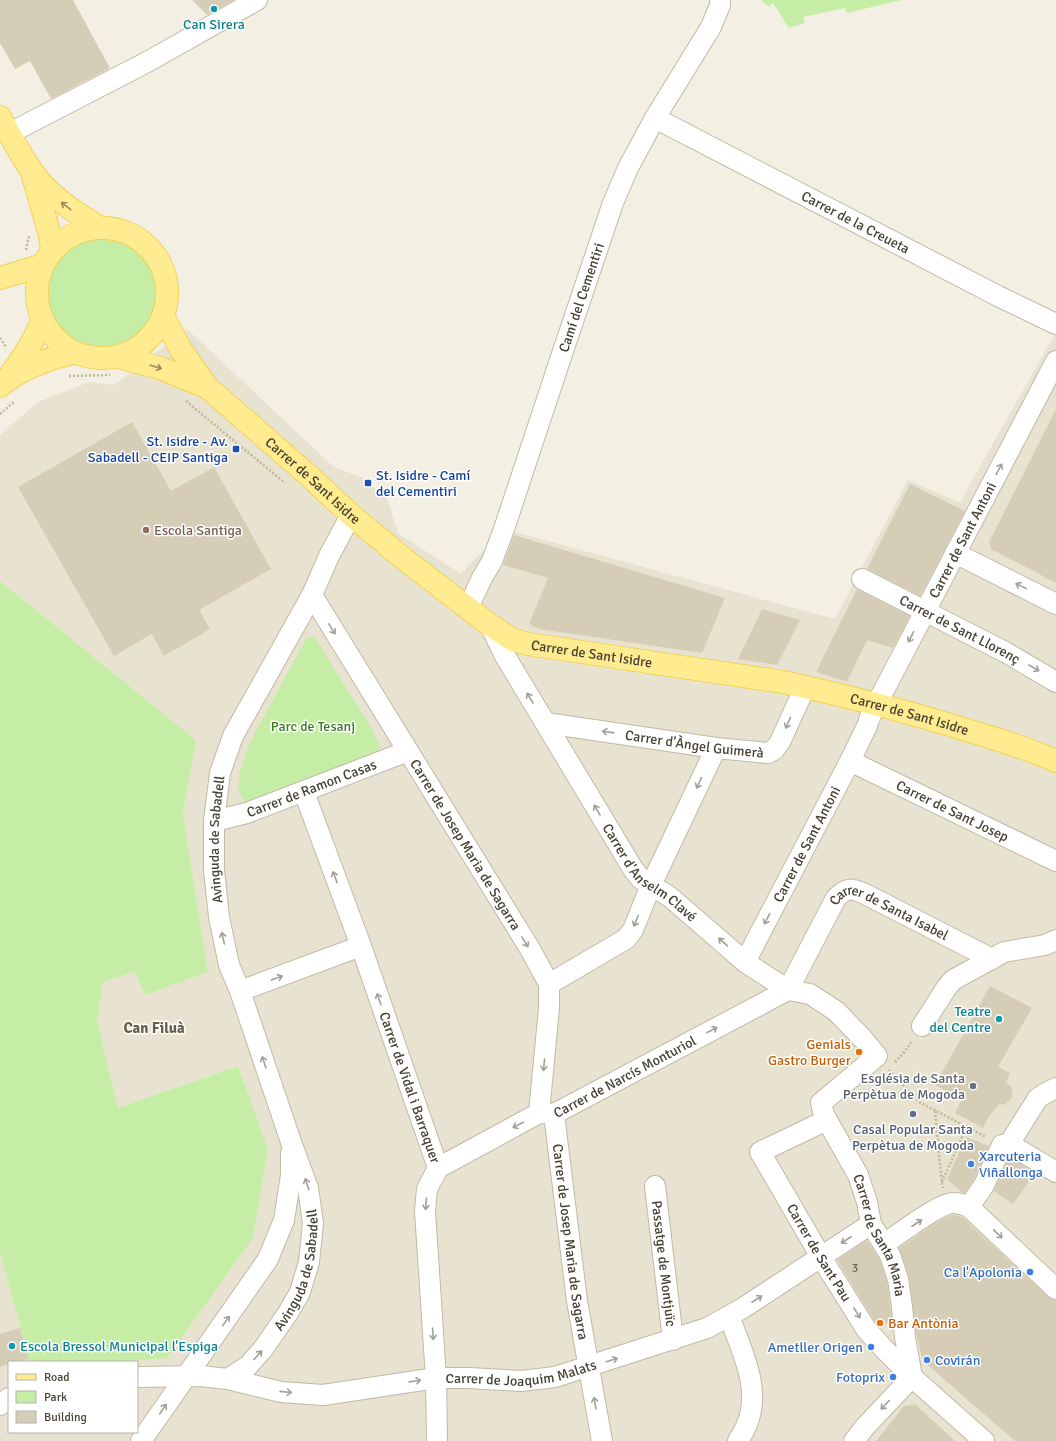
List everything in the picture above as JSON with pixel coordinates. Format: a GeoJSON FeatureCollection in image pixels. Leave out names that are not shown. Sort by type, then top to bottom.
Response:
{"type":"FeatureCollection","features":[{"type":"Feature","properties":{"kind":"main road"},"geometry":{"type":"LineString","coordinates":[[5,125],[31,171],[53,196],[68,208],[99,227]]}},
{"type":"Feature","properties":{"kind":"main road"},"geometry":{"type":"LineString","coordinates":[[4,383],[26,353],[36,336],[40,313],[36,290],[38,277],[47,258],[50,235],[31,171]]}},
{"type":"Feature","properties":{"kind":"main road"},"geometry":{"type":"LineString","coordinates":[[0,278],[47,258],[77,232],[87,228],[99,227],[116,229],[140,240],[152,251],[161,265],[166,279],[168,296],[163,316],[151,336],[114,366],[72,353],[54,337],[40,313],[19,290],[0,283]]}},
{"type":"Feature","properties":{"kind":"main road","name":"Carrer de Sant Isidre"},"geometry":{"type":"LineString","coordinates":[[163,316],[181,350],[207,386],[351,515],[404,559],[490,625],[513,640],[528,644],[805,687],[870,717],[933,719],[1036,752],[1056,761]]}},
{"type":"Feature","properties":{"kind":"main road"},"geometry":{"type":"LineString","coordinates":[[4,383],[44,361],[72,353]]}},
{"type":"Feature","properties":{"kind":"main road","name":"Carrer de Sant Isidre"},"geometry":{"type":"LineString","coordinates":[[114,366],[160,368],[207,386]]}},
{"type":"Feature","properties":{"kind":"street"},"geometry":{"type":"LineString","coordinates":[[5,125],[149,61],[257,0]]}},
{"type":"Feature","properties":{"kind":"street","name":"Camí del Cementiri"},"geometry":{"type":"LineString","coordinates":[[468,608],[492,561],[504,529],[613,203],[628,168],[655,118],[711,26],[720,5],[720,0]]}},
{"type":"Feature","properties":{"kind":"street","name":"Carrer de la Creueta"},"geometry":{"type":"LineString","coordinates":[[655,118],[998,296],[1056,324]]}},
{"type":"Feature","properties":{"kind":"street","name":"Carrer de Sant Antoni"},"geometry":{"type":"LineString","coordinates":[[745,962],[850,761],[870,717],[1056,361]]}},
{"type":"Feature","properties":{"kind":"street","name":"Avinguda de Sabadell"},"geometry":{"type":"LineString","coordinates":[[228,1379],[248,1366],[263,1349],[288,1313],[300,1292],[309,1262],[313,1223],[308,1188],[240,991],[229,965],[219,917],[214,870],[214,821],[220,773],[232,736],[312,595],[329,556],[351,515]]}},
{"type":"Feature","properties":{"kind":"street"},"geometry":{"type":"LineString","coordinates":[[955,553],[1056,604]]}},
{"type":"Feature","properties":{"kind":"street","name":"Carrer de Sant Llorenç"},"geometry":{"type":"LineString","coordinates":[[862,579],[1007,653],[1056,682]]}},
{"type":"Feature","properties":{"kind":"street","name":"Carrer de Josep Maria de Sagarra"},"geometry":{"type":"LineString","coordinates":[[312,595],[530,949],[549,984],[547,1114],[577,1301],[602,1441]]}},
{"type":"Feature","properties":{"kind":"street","name":"Carrer d'Anselm Clavé"},"geometry":{"type":"LineString","coordinates":[[490,625],[505,656],[633,869],[641,879],[670,897],[745,962],[788,990],[810,994],[836,1011],[885,1063]]}},
{"type":"Feature","properties":{"kind":"street","name":"Carrer d'Àngel Guimerà"},"geometry":{"type":"LineString","coordinates":[[546,723],[716,748],[768,753],[774,750],[780,742],[805,687]]}},
{"type":"Feature","properties":{"kind":"street"},"geometry":{"type":"LineString","coordinates":[[549,984],[626,939],[633,930],[651,885],[716,748]]}},
{"type":"Feature","properties":{"kind":"street","name":"Carrer de Ramon Casas"},"geometry":{"type":"LineString","coordinates":[[214,821],[247,813],[408,751]]}},
{"type":"Feature","properties":{"kind":"street","name":"Carrer de Sant Josep"},"geometry":{"type":"LineString","coordinates":[[850,761],[1056,861]]}},
{"type":"Feature","properties":{"kind":"street","name":"Carrer de Vidal i Barraquer"},"geometry":{"type":"LineString","coordinates":[[304,792],[361,946],[438,1168],[427,1189],[426,1212],[436,1378],[437,1441]]}},
{"type":"Feature","properties":{"kind":"street","name":"Carrer de Santa Isabel"},"geometry":{"type":"LineString","coordinates":[[788,990],[836,898],[844,891],[853,889],[992,959]]}},
{"type":"Feature","properties":{"kind":"street"},"geometry":{"type":"LineString","coordinates":[[922,1026],[953,980],[1004,952],[1046,945],[1056,940]]}},
{"type":"Feature","properties":{"kind":"street"},"geometry":{"type":"LineString","coordinates":[[240,991],[361,946]]}},
{"type":"Feature","properties":{"kind":"street","name":"Carrer de Narcís Monturiol"},"geometry":{"type":"LineString","coordinates":[[438,1168],[547,1114],[788,990]]}},
{"type":"Feature","properties":{"kind":"street","name":"Carrer de Santa Maria"},"geometry":{"type":"LineString","coordinates":[[885,1063],[821,1103],[824,1115],[860,1179],[867,1202],[871,1224],[890,1254],[898,1280],[905,1337],[912,1377]]}},
{"type":"Feature","properties":{"kind":"street"},"geometry":{"type":"LineString","coordinates":[[1009,1144],[1038,1098],[1056,1088]]}},
{"type":"Feature","properties":{"kind":"street","name":"Carrer de Sant Pau"},"geometry":{"type":"LineString","coordinates":[[827,1120],[760,1152],[821,1257],[866,1329],[912,1377],[984,1441]]}},
{"type":"Feature","properties":{"kind":"street","name":"Avinguda de Sabadell"},"geometry":{"type":"LineString","coordinates":[[141,1441],[188,1376],[268,1259],[284,1220],[291,1175],[291,1142]]}},
{"type":"Feature","properties":{"kind":"street"},"geometry":{"type":"LineString","coordinates":[[969,1207],[984,1184],[1002,1145],[1009,1144],[1056,1172]]}},
{"type":"Feature","properties":{"kind":"street","name":"Passatge de Montjuïc"},"geometry":{"type":"LineString","coordinates":[[655,1186],[673,1340]]}},
{"type":"Feature","properties":{"kind":"street"},"geometry":{"type":"LineString","coordinates":[[884,1244],[941,1207],[953,1202],[963,1204],[969,1207],[1056,1289]]}},
{"type":"Feature","properties":{"kind":"street","name":"Carrer de Joaquim Malats"},"geometry":{"type":"LineString","coordinates":[[138,1377],[188,1376],[228,1379],[281,1392],[323,1395],[436,1378],[521,1381],[555,1377],[707,1328],[743,1308],[871,1224]]}},
{"type":"Feature","properties":{"kind":"street"},"geometry":{"type":"LineString","coordinates":[[729,1316],[750,1371],[752,1386],[751,1408],[748,1424],[738,1441]]}},
{"type":"Feature","properties":{"kind":"street"},"geometry":{"type":"LineString","coordinates":[[884,1349],[893,1348],[905,1337]]}},
{"type":"Feature","properties":{"kind":"street"},"geometry":{"type":"LineString","coordinates":[[854,1441],[912,1377]]}},
{"type":"Feature","properties":{"kind":"street"},"geometry":{"type":"LineString","coordinates":[[0,1405],[8,1399]]}},
{"type":"Feature","properties":{"kind":"path"},"geometry":{"type":"LineString","coordinates":[[66,376],[114,366]]}},
{"type":"Feature","properties":{"kind":"path"},"geometry":{"type":"LineString","coordinates":[[181,397],[290,488]]}},
{"type":"Feature","properties":{"kind":"path"},"geometry":{"type":"LineString","coordinates":[[0,414],[17,400]]}},
{"type":"Feature","properties":{"kind":"path"},"geometry":{"type":"LineString","coordinates":[[922,1026],[903,1054],[885,1063],[919,1102],[966,1128],[942,1184]]}},
{"type":"Feature","properties":{"kind":"path"},"geometry":{"type":"LineString","coordinates":[[934,1111],[942,1184],[950,1204]]}},
{"type":"Feature","properties":{"kind":"shaded area"},"geometry":{"type":"Polygon","coordinates":[[[187,329],[334,467],[361,477],[387,498],[398,533],[461,574],[487,546],[493,526],[835,619],[908,480],[961,503],[969,486],[1056,332],[1056,1441],[0,1441],[0,1253],[30,1361],[8,1361],[8,1433],[138,1433],[138,1361],[128,1361],[167,1357],[253,1238],[268,1149],[238,1066],[118,1108],[97,1020],[103,982],[136,972],[145,995],[208,972],[183,814],[196,740],[0,581],[0,435],[38,402],[89,382],[114,385],[187,329]]]}},
{"type":"Feature","properties":{"kind":"green space"},"geometry":{"type":"Polygon","coordinates":[[[761,0],[901,0],[847,13],[845,8],[803,17],[805,23],[789,28],[773,3],[769,7],[761,0]]]}},
{"type":"Feature","properties":{"kind":"green space"},"geometry":{"type":"Polygon","coordinates":[[[108,228],[127,233],[148,247],[162,268],[166,280],[166,306],[162,318],[148,339],[127,353],[115,357],[96,358],[77,353],[56,339],[42,318],[38,306],[37,287],[42,268],[56,247],[77,233],[89,229],[108,228]]]}},
{"type":"Feature","properties":{"kind":"green space"},"geometry":{"type":"Polygon","coordinates":[[[0,581],[196,740],[183,814],[208,972],[145,995],[135,972],[103,982],[97,1020],[118,1108],[238,1066],[268,1149],[253,1238],[167,1358],[130,1361],[30,1361],[0,1253],[0,581]]]}},
{"type":"Feature","properties":{"kind":"green space","name":"Parc de Tesanj"},"geometry":{"type":"Polygon","coordinates":[[[307,637],[315,638],[370,726],[380,747],[375,755],[245,803],[238,790],[240,771],[249,744],[307,637]]]}},
{"type":"Feature","properties":{"kind":"building"},"geometry":{"type":"Polygon","coordinates":[[[0,0],[73,0],[110,68],[51,99],[30,61],[15,69],[0,43],[0,0]]]}},
{"type":"Feature","properties":{"kind":"building","name":"Can Sirera"},"geometry":{"type":"Polygon","coordinates":[[[192,0],[234,0],[207,15],[192,0]]]}},
{"type":"Feature","properties":{"kind":"building"},"geometry":{"type":"Polygon","coordinates":[[[1056,409],[1056,583],[991,549],[989,542],[1056,409]]]}},
{"type":"Feature","properties":{"kind":"building","name":"Escola Santiga"},"geometry":{"type":"Polygon","coordinates":[[[132,422],[171,491],[214,467],[271,569],[199,610],[210,629],[164,656],[152,634],[114,656],[18,487],[132,422]]]}},
{"type":"Feature","properties":{"kind":"building"},"geometry":{"type":"Polygon","coordinates":[[[910,484],[965,511],[920,596],[867,569],[910,484]]]}},
{"type":"Feature","properties":{"kind":"building"},"geometry":{"type":"Polygon","coordinates":[[[514,535],[725,598],[702,653],[539,629],[529,624],[548,578],[503,565],[514,535]]]}},
{"type":"Feature","properties":{"kind":"building"},"geometry":{"type":"Polygon","coordinates":[[[857,589],[910,616],[893,648],[867,640],[847,682],[816,672],[857,589]]]}},
{"type":"Feature","properties":{"kind":"building"},"geometry":{"type":"Polygon","coordinates":[[[762,609],[800,620],[777,665],[738,659],[762,609]]]}},
{"type":"Feature","properties":{"kind":"building"},"geometry":{"type":"Polygon","coordinates":[[[990,986],[1032,1008],[998,1067],[1010,1073],[1006,1082],[1012,1088],[1012,1097],[1006,1104],[998,1105],[988,1118],[983,1128],[955,1113],[962,1099],[935,1085],[990,986]]]}},
{"type":"Feature","properties":{"kind":"building","name":"Xarcuteria Viñallonga"},"geometry":{"type":"Polygon","coordinates":[[[966,1137],[989,1146],[974,1179],[965,1193],[961,1192],[947,1179],[966,1137]]]}},
{"type":"Feature","properties":{"kind":"building"},"geometry":{"type":"Polygon","coordinates":[[[1009,1157],[1035,1173],[1013,1204],[994,1191],[1009,1157]]]}},
{"type":"Feature","properties":{"kind":"building"},"geometry":{"type":"Polygon","coordinates":[[[951,1215],[962,1217],[1048,1297],[1056,1300],[1056,1441],[1015,1441],[923,1361],[916,1333],[909,1277],[899,1248],[935,1223],[951,1215]]]}},
{"type":"Feature","properties":{"kind":"building"},"geometry":{"type":"Polygon","coordinates":[[[867,1240],[880,1260],[887,1282],[892,1320],[880,1327],[875,1322],[837,1260],[867,1240]]]}},
{"type":"Feature","properties":{"kind":"building","name":"Escola Bressol Municipal l'Espiga"},"geometry":{"type":"Polygon","coordinates":[[[20,1328],[29,1359],[21,1361],[8,1361],[8,1364],[0,1367],[0,1334],[20,1328]]]}},
{"type":"Feature","properties":{"kind":"building"},"geometry":{"type":"Polygon","coordinates":[[[916,1405],[955,1441],[876,1441],[904,1406],[916,1405]]]}},
{"type":"Feature","properties":{"kind":"place","name":"Can Sirera"},"geometry":{"type":"Point","coordinates":[214,9]}},
{"type":"Feature","properties":{"kind":"place","name":"St. Isidre - Av. Sabadell - CEIP Santiga"},"geometry":{"type":"Point","coordinates":[236,449]}},
{"type":"Feature","properties":{"kind":"place","name":"St. Isidre - Camí del Cementiri"},"geometry":{"type":"Point","coordinates":[368,483]}},
{"type":"Feature","properties":{"kind":"place","name":"Escola Santiga"},"geometry":{"type":"Point","coordinates":[146,530]}},
{"type":"Feature","properties":{"kind":"place","name":"Teatre del Centre"},"geometry":{"type":"Point","coordinates":[999,1019]}},
{"type":"Feature","properties":{"kind":"place","name":"Genials Gastro Burger"},"geometry":{"type":"Point","coordinates":[859,1052]}},
{"type":"Feature","properties":{"kind":"place","name":"Església de Santa Perpètua de Mogoda"},"geometry":{"type":"Point","coordinates":[973,1086]}},
{"type":"Feature","properties":{"kind":"place","name":"Casal Popular Santa Perpètua de Mogoda"},"geometry":{"type":"Point","coordinates":[913,1114]}},
{"type":"Feature","properties":{"kind":"place","name":"Xarcuteria Viñallonga"},"geometry":{"type":"Point","coordinates":[971,1164]}},
{"type":"Feature","properties":{"kind":"place","name":"Ca l'Apolonia"},"geometry":{"type":"Point","coordinates":[1030,1272]}},
{"type":"Feature","properties":{"kind":"place","name":"Bar Antònia"},"geometry":{"type":"Point","coordinates":[880,1323]}},
{"type":"Feature","properties":{"kind":"place","name":"Escola Bressol Municipal l'Espiga"},"geometry":{"type":"Point","coordinates":[12,1346]}},
{"type":"Feature","properties":{"kind":"place","name":"Ametller Origen"},"geometry":{"type":"Point","coordinates":[871,1347]}},
{"type":"Feature","properties":{"kind":"place","name":"Covirán"},"geometry":{"type":"Point","coordinates":[927,1360]}},
{"type":"Feature","properties":{"kind":"place","name":"Fotoprix"},"geometry":{"type":"Point","coordinates":[893,1377]}},
{"type":"Feature","properties":{"kind":"district","name":"Can Filuà"},"geometry":{"type":"Point","coordinates":[154,1028]}}]}
